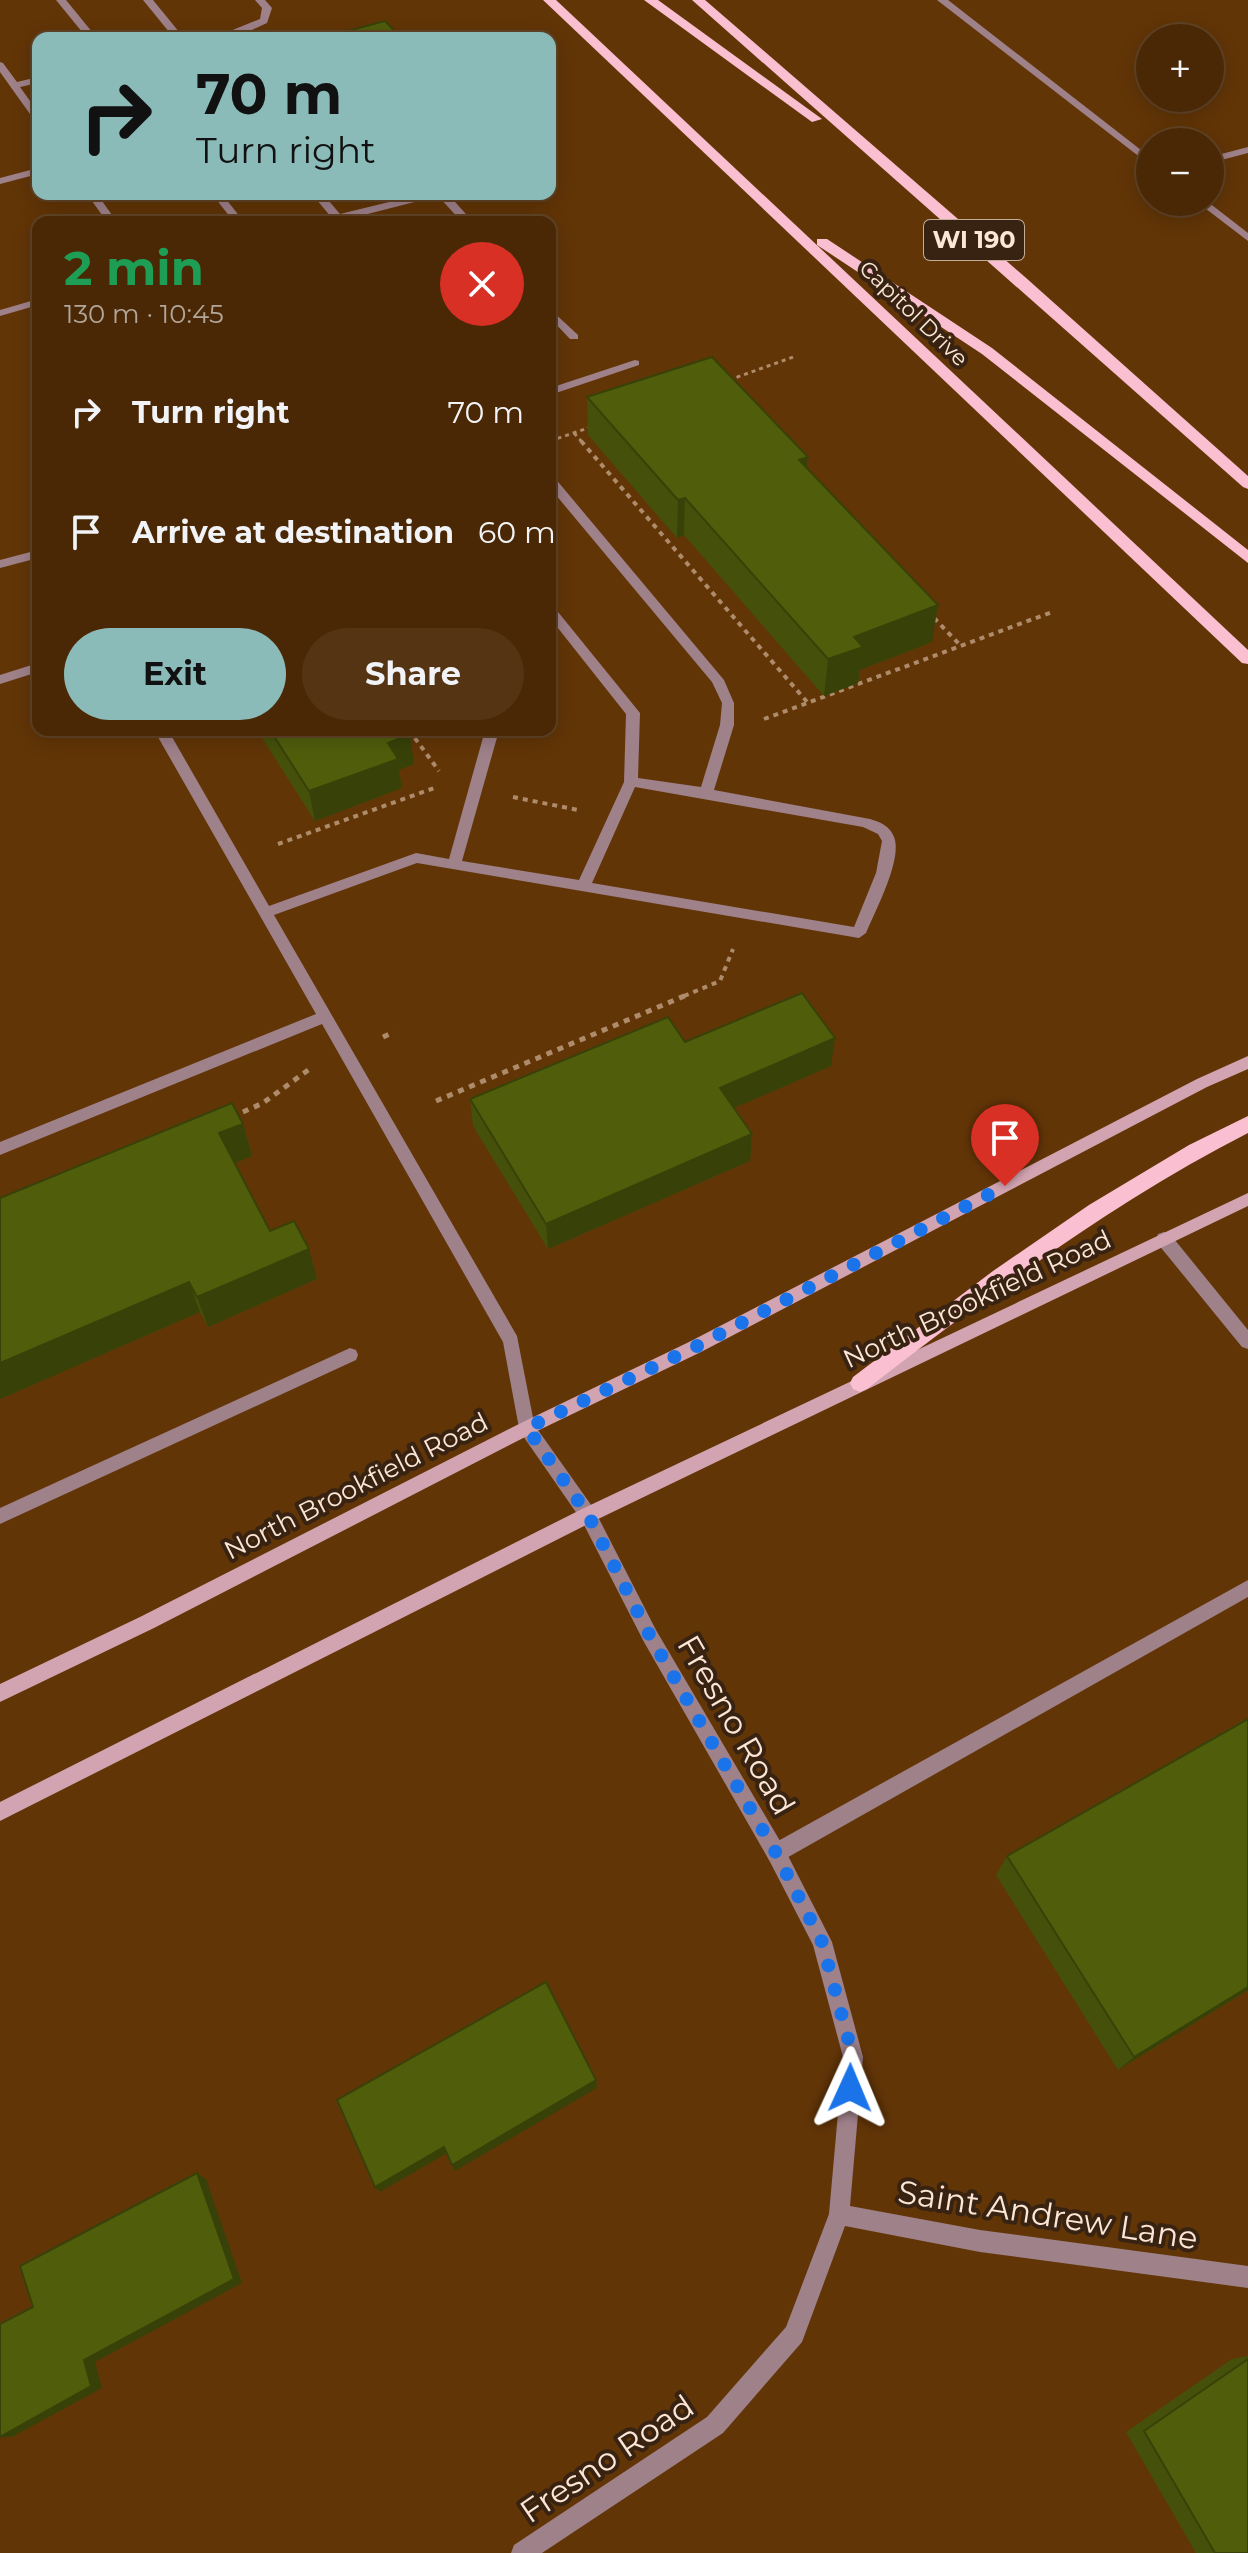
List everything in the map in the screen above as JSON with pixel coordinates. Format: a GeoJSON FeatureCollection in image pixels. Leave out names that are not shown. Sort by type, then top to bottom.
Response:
{"type":"FeatureCollection","features":[{"type":"Feature","properties":{"kind":"main road","name":"Capitol Drive"},"geometry":{"type":"LineString","coordinates":[[549,0],[1248,659]]}},
{"type":"Feature","properties":{"kind":"main road"},"geometry":{"type":"LineString","coordinates":[[650,0],[914,188]]}},
{"type":"Feature","properties":{"kind":"main road","name":"WI 190"},"geometry":{"type":"LineString","coordinates":[[698,0],[1248,484]]}},
{"type":"Feature","properties":{"kind":"main road"},"geometry":{"type":"LineString","coordinates":[[775,211],[987,351],[1248,558]]}},
{"type":"Feature","properties":{"kind":"main road"},"geometry":{"type":"LineString","coordinates":[[860,1383],[1042,1244],[1208,1143],[1248,1124]]}},
{"type":"Feature","properties":{"kind":"street"},"geometry":{"type":"LineString","coordinates":[[61,0],[87,32]]}},
{"type":"Feature","properties":{"kind":"street"},"geometry":{"type":"LineString","coordinates":[[148,0],[174,32]]}},
{"type":"Feature","properties":{"kind":"street"},"geometry":{"type":"LineString","coordinates":[[240,32],[264,21],[267,8],[260,0]]}},
{"type":"Feature","properties":{"kind":"street"},"geometry":{"type":"LineString","coordinates":[[942,0],[1136,151]]}},
{"type":"Feature","properties":{"kind":"street"},"geometry":{"type":"LineString","coordinates":[[0,65],[32,110]]}},
{"type":"Feature","properties":{"kind":"street"},"geometry":{"type":"LineString","coordinates":[[14,85],[32,81]]}},
{"type":"Feature","properties":{"kind":"street"},"geometry":{"type":"LineString","coordinates":[[1224,156],[1248,150]]}},
{"type":"Feature","properties":{"kind":"street"},"geometry":{"type":"LineString","coordinates":[[0,181],[32,173]]}},
{"type":"Feature","properties":{"kind":"street"},"geometry":{"type":"LineString","coordinates":[[222,200],[234,216]]}},
{"type":"Feature","properties":{"kind":"street"},"geometry":{"type":"LineString","coordinates":[[322,200],[336,216]]}},
{"type":"Feature","properties":{"kind":"street"},"geometry":{"type":"LineString","coordinates":[[355,216],[413,200]]}},
{"type":"Feature","properties":{"kind":"street"},"geometry":{"type":"LineString","coordinates":[[448,200],[462,216]]}},
{"type":"Feature","properties":{"kind":"street"},"geometry":{"type":"LineString","coordinates":[[1220,216],[1248,238]]}},
{"type":"Feature","properties":{"kind":"street"},"geometry":{"type":"LineString","coordinates":[[0,313],[32,304]]}},
{"type":"Feature","properties":{"kind":"street"},"geometry":{"type":"LineString","coordinates":[[556,318],[574,337]]}},
{"type":"Feature","properties":{"kind":"street"},"geometry":{"type":"LineString","coordinates":[[556,390],[635,363]]}},
{"type":"Feature","properties":{"kind":"street"},"geometry":{"type":"LineString","coordinates":[[556,487],[718,680],[728,703],[725,733],[706,793]]}},
{"type":"Feature","properties":{"kind":"street"},"geometry":{"type":"LineString","coordinates":[[0,564],[32,556]]}},
{"type":"Feature","properties":{"kind":"street"},"geometry":{"type":"LineString","coordinates":[[556,617],[633,713],[631,782],[583,886]]}},
{"type":"Feature","properties":{"kind":"street"},"geometry":{"type":"LineString","coordinates":[[0,680],[32,669]]}},
{"type":"Feature","properties":{"kind":"street"},"geometry":{"type":"LineString","coordinates":[[164,736],[511,1341],[527,1428]]}},
{"type":"Feature","properties":{"kind":"street"},"geometry":{"type":"LineString","coordinates":[[454,865],[490,736]]}},
{"type":"Feature","properties":{"kind":"street"},"geometry":{"type":"LineString","coordinates":[[266,913],[416,858],[859,933],[888,855],[889,840],[880,828],[865,822],[631,782]]}},
{"type":"Feature","properties":{"kind":"street"},"geometry":{"type":"LineString","coordinates":[[0,1149],[325,1016]]}},
{"type":"Feature","properties":{"kind":"street","name":"North Brookfield Road"},"geometry":{"type":"LineString","coordinates":[[0,1693],[695,1347],[1202,1083],[1248,1062]]}},
{"type":"Feature","properties":{"kind":"street","name":"North Brookfield Road"},"geometry":{"type":"LineString","coordinates":[[0,1812],[588,1515],[1248,1199]]}},
{"type":"Feature","properties":{"kind":"street"},"geometry":{"type":"LineString","coordinates":[[1164,1239],[1248,1342]]}},
{"type":"Feature","properties":{"kind":"street"},"geometry":{"type":"LineString","coordinates":[[0,1516],[350,1355]]}},
{"type":"Feature","properties":{"kind":"street","name":"Fresno Road"},"geometry":{"type":"LineString","coordinates":[[522,2553],[715,2425],[794,2334],[839,2214],[853,2057],[822,1942],[776,1853],[650,1636],[588,1515],[527,1428]]}},
{"type":"Feature","properties":{"kind":"street"},"geometry":{"type":"LineString","coordinates":[[776,1853],[1248,1588]]}},
{"type":"Feature","properties":{"kind":"street","name":"Saint Andrew Lane"},"geometry":{"type":"LineString","coordinates":[[839,2214],[980,2241],[1248,2277]]}},
{"type":"Feature","properties":{"kind":"path"},"geometry":{"type":"LineString","coordinates":[[727,380],[796,356]]}},
{"type":"Feature","properties":{"kind":"path"},"geometry":{"type":"LineString","coordinates":[[556,439],[603,423]]}},
{"type":"Feature","properties":{"kind":"path"},"geometry":{"type":"LineString","coordinates":[[574,433],[808,703]]}},
{"type":"Feature","properties":{"kind":"path"},"geometry":{"type":"LineString","coordinates":[[928,612],[961,646]]}},
{"type":"Feature","properties":{"kind":"path"},"geometry":{"type":"LineString","coordinates":[[725,733],[1052,612]]}},
{"type":"Feature","properties":{"kind":"path"},"geometry":{"type":"LineString","coordinates":[[413,736],[448,784]]}},
{"type":"Feature","properties":{"kind":"path"},"geometry":{"type":"LineString","coordinates":[[278,844],[448,784],[614,818]]}},
{"type":"Feature","properties":{"kind":"path"},"geometry":{"type":"LineString","coordinates":[[436,1101],[720,981],[747,914]]}},
{"type":"Feature","properties":{"kind":"path"},"geometry":{"type":"LineString","coordinates":[[225,1119],[263,1103],[303,1072],[394,1032]]}},
{"type":"Feature","properties":{"kind":"building"},"geometry":{"type":"Polygon","coordinates":[[[385,21],[395,32],[344,32],[385,21]]]}},
{"type":"Feature","properties":{"kind":"building"},"geometry":{"type":"Polygon","coordinates":[[[712,357],[808,457],[799,460],[938,605],[854,637],[863,647],[828,659],[685,498],[678,500],[587,397],[712,357]]]}},
{"type":"Feature","properties":{"kind":"building"},"geometry":{"type":"Polygon","coordinates":[[[274,736],[405,736],[388,743],[398,759],[309,791],[274,736]]]}},
{"type":"Feature","properties":{"kind":"building"},"geometry":{"type":"Polygon","coordinates":[[[802,993],[835,1038],[720,1088],[752,1134],[546,1224],[470,1099],[668,1017],[685,1042],[802,993]]]}},
{"type":"Feature","properties":{"kind":"building"},"geometry":{"type":"Polygon","coordinates":[[[232,1103],[243,1124],[219,1133],[270,1231],[294,1221],[309,1249],[197,1297],[189,1282],[0,1363],[0,1198],[232,1103]]]}},
{"type":"Feature","properties":{"kind":"building"},"geometry":{"type":"Polygon","coordinates":[[[1248,1719],[1248,1987],[1134,2057],[1007,1856],[1248,1719]]]}},
{"type":"Feature","properties":{"kind":"building"},"geometry":{"type":"Polygon","coordinates":[[[546,1982],[596,2080],[452,2165],[444,2147],[375,2187],[337,2100],[546,1982]]]}},
{"type":"Feature","properties":{"kind":"building"},"geometry":{"type":"Polygon","coordinates":[[[197,2173],[234,2279],[84,2360],[91,2386],[0,2437],[0,2324],[33,2307],[20,2266],[197,2173]]]}},
{"type":"Feature","properties":{"kind":"building"},"geometry":{"type":"Polygon","coordinates":[[[1248,2359],[1248,2553],[1215,2553],[1144,2431],[1248,2359]]]}},
{"type":"Feature","properties":{"kind":"route"},"geometry":{"type":"LineString","coordinates":[[850,2088],[853,2057],[822,1942],[776,1853],[650,1636],[588,1515],[527,1428],[695,1347],[1005,1186]]}}]}
